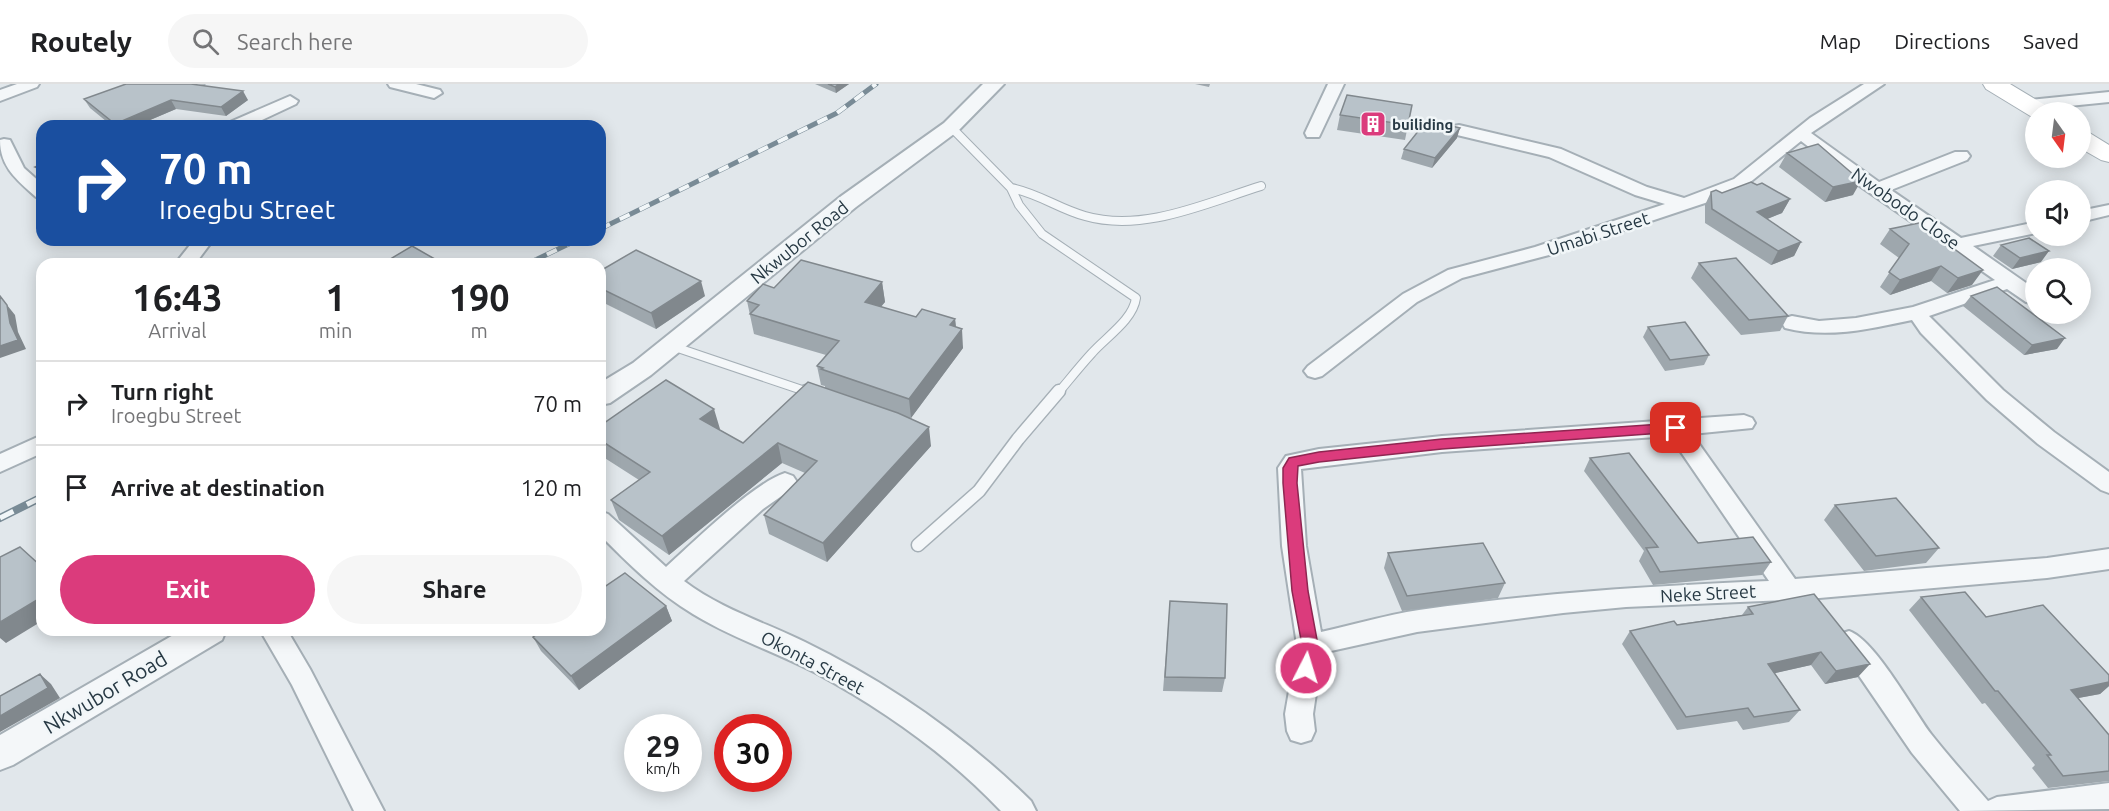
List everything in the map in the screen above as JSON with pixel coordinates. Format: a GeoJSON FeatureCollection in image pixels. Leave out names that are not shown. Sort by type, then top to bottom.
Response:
{"type":"FeatureCollection","features":[{"type":"Feature","properties":{"kind":"main road"},"geometry":{"type":"LineString","coordinates":[[1994,84],[2025,103]]}},
{"type":"Feature","properties":{"kind":"main road"},"geometry":{"type":"LineString","coordinates":[[2091,144],[2109,155]]}},
{"type":"Feature","properties":{"kind":"street"},"geometry":{"type":"LineString","coordinates":[[0,96],[31,84]]}},
{"type":"Feature","properties":{"kind":"street"},"geometry":{"type":"LineString","coordinates":[[277,120],[300,84]]}},
{"type":"Feature","properties":{"kind":"street"},"geometry":{"type":"LineString","coordinates":[[396,84],[434,93]]}},
{"type":"Feature","properties":{"kind":"street","name":"Nkwubor Road"},"geometry":{"type":"LineString","coordinates":[[606,392],[635,374],[672,345],[848,202],[951,127],[994,84]]}},
{"type":"Feature","properties":{"kind":"street"},"geometry":{"type":"LineString","coordinates":[[1313,133],[1336,84]]}},
{"type":"Feature","properties":{"kind":"street","name":"Umabi Street"},"geometry":{"type":"LineString","coordinates":[[1315,371],[1410,298],[1447,278],[1542,251],[1732,188],[1748,179],[1780,148],[1861,91],[1876,84]]}},
{"type":"Feature","properties":{"kind":"street"},"geometry":{"type":"LineString","coordinates":[[2078,102],[2109,97]]}},
{"type":"Feature","properties":{"kind":"street"},"geometry":{"type":"LineString","coordinates":[[249,120],[290,101]]}},
{"type":"Feature","properties":{"kind":"street"},"geometry":{"type":"LineString","coordinates":[[1459,130],[1555,153],[1641,191],[1684,204]]}},
{"type":"Feature","properties":{"kind":"street","name":"Nwobodo Close"},"geometry":{"type":"LineString","coordinates":[[1801,133],[2025,292]]}},
{"type":"Feature","properties":{"kind":"street"},"geometry":{"type":"LineString","coordinates":[[4,144],[16,170],[36,188]]}},
{"type":"Feature","properties":{"kind":"street"},"geometry":{"type":"LineString","coordinates":[[1878,189],[1961,156]]}},
{"type":"Feature","properties":{"kind":"street"},"geometry":{"type":"LineString","coordinates":[[2091,214],[2109,210]]}},
{"type":"Feature","properties":{"kind":"street"},"geometry":{"type":"LineString","coordinates":[[1957,244],[2025,229]]}},
{"type":"Feature","properties":{"kind":"street"},"geometry":{"type":"LineString","coordinates":[[190,258],[199,246]]}},
{"type":"Feature","properties":{"kind":"street"},"geometry":{"type":"LineString","coordinates":[[1792,323],[1811,327],[1838,327],[1917,313],[2012,281]]}},
{"type":"Feature","properties":{"kind":"street"},"geometry":{"type":"LineString","coordinates":[[1917,313],[1928,328],[1995,395],[2046,438],[2109,484]]}},
{"type":"Feature","properties":{"kind":"street"},"geometry":{"type":"LineString","coordinates":[[1301,731],[1299,714],[1310,645],[1294,546],[1290,468],[1294,462],[1319,457],[1442,444],[1744,423]]}},
{"type":"Feature","properties":{"kind":"street"},"geometry":{"type":"LineString","coordinates":[[1676,428],[1798,590],[1830,617],[1879,680],[1922,744],[1978,811]]}},
{"type":"Feature","properties":{"kind":"street"},"geometry":{"type":"LineString","coordinates":[[0,464],[36,446]]}},
{"type":"Feature","properties":{"kind":"street"},"geometry":{"type":"LineString","coordinates":[[667,581],[755,503],[785,482]]}},
{"type":"Feature","properties":{"kind":"street","name":"Okonta Street"},"geometry":{"type":"LineString","coordinates":[[606,525],[667,581],[695,602],[834,670],[924,725],[992,780],[1021,811]]}},
{"type":"Feature","properties":{"kind":"street","name":"Neke Street"},"geometry":{"type":"LineString","coordinates":[[1310,645],[1417,621],[1563,603],[1626,597],[1798,590],[2047,568],[2109,559]]}},
{"type":"Feature","properties":{"kind":"street","name":"Nkwubor Road"},"geometry":{"type":"LineString","coordinates":[[0,754],[200,636]]}},
{"type":"Feature","properties":{"kind":"street"},"geometry":{"type":"LineString","coordinates":[[277,636],[301,677],[369,811]]}},
{"type":"Feature","properties":{"kind":"street"},"geometry":{"type":"LineString","coordinates":[[1997,811],[2109,796]]}},
{"type":"Feature","properties":{"kind":"lane"},"geometry":{"type":"LineString","coordinates":[[918,545],[979,491],[1018,439],[1135,305],[1136,298],[1130,292],[1072,257],[1042,234],[1019,205],[1011,188],[951,127]]}},
{"type":"Feature","properties":{"kind":"lane"},"geometry":{"type":"LineString","coordinates":[[1011,188],[1031,192],[1068,211],[1090,218],[1122,220],[1165,214],[1261,186]]}},
{"type":"Feature","properties":{"kind":"lane"},"geometry":{"type":"LineString","coordinates":[[672,345],[829,399]]}},
{"type":"Feature","properties":{"kind":"building"},"geometry":{"type":"Polygon","coordinates":[[[126,84],[191,84],[243,91],[221,107],[171,100],[124,120],[110,120],[84,99],[126,84]]]}},
{"type":"Feature","properties":{"kind":"building"},"geometry":{"type":"Polygon","coordinates":[[[1347,95],[1412,105],[1408,125],[1340,115],[1347,95]]]}},
{"type":"Feature","properties":{"kind":"building"},"geometry":{"type":"Polygon","coordinates":[[[1427,120],[1460,128],[1435,158],[1404,149],[1427,120]]]}},
{"type":"Feature","properties":{"kind":"building"},"geometry":{"type":"Polygon","coordinates":[[[1818,144],[1861,181],[1833,187],[1787,153],[1818,144]]]}},
{"type":"Feature","properties":{"kind":"building"},"geometry":{"type":"Polygon","coordinates":[[[1751,182],[1757,185],[1762,183],[1790,199],[1757,212],[1801,242],[1778,251],[1712,209],[1711,192],[1716,190],[1722,193],[1751,182]]]}},
{"type":"Feature","properties":{"kind":"building"},"geometry":{"type":"Polygon","coordinates":[[[1919,223],[1983,270],[1958,278],[1941,266],[1900,280],[1889,272],[1909,244],[1890,229],[1919,223]]]}},
{"type":"Feature","properties":{"kind":"building"},"geometry":{"type":"Polygon","coordinates":[[[2025,239],[2025,246],[2041,246],[2049,251],[2020,258],[2001,245],[2025,239]]]}},
{"type":"Feature","properties":{"kind":"building"},"geometry":{"type":"Polygon","coordinates":[[[412,246],[433,258],[392,258],[412,246]]]}},
{"type":"Feature","properties":{"kind":"building"},"geometry":{"type":"Polygon","coordinates":[[[636,250],[701,281],[651,313],[606,291],[606,268],[636,250]]]}},
{"type":"Feature","properties":{"kind":"building"},"geometry":{"type":"Polygon","coordinates":[[[1736,258],[1788,316],[1749,320],[1699,263],[1736,258]]]}},
{"type":"Feature","properties":{"kind":"building"},"geometry":{"type":"Polygon","coordinates":[[[801,260],[882,282],[865,302],[916,317],[922,309],[955,319],[950,325],[962,329],[909,399],[817,366],[839,341],[750,314],[759,305],[747,301],[763,284],[774,288],[801,260]]]}},
{"type":"Feature","properties":{"kind":"building"},"geometry":{"type":"Polygon","coordinates":[[[1997,287],[2025,308],[2025,324],[2046,324],[2065,338],[2032,345],[1971,296],[1997,287]]]}},
{"type":"Feature","properties":{"kind":"building"},"geometry":{"type":"Polygon","coordinates":[[[0,296],[7,305],[10,323],[18,340],[0,346],[0,296]]]}},
{"type":"Feature","properties":{"kind":"building"},"geometry":{"type":"Polygon","coordinates":[[[1685,322],[1709,355],[1670,360],[1648,327],[1685,322]]]}},
{"type":"Feature","properties":{"kind":"building"},"geometry":{"type":"Polygon","coordinates":[[[666,380],[714,409],[700,419],[743,443],[808,382],[898,413],[929,427],[823,543],[764,515],[817,461],[778,443],[662,536],[611,500],[650,472],[606,444],[606,422],[666,380]]]}},
{"type":"Feature","properties":{"kind":"building"},"geometry":{"type":"Polygon","coordinates":[[[1629,453],[1698,543],[1753,537],[1771,562],[1660,572],[1646,548],[1658,547],[1590,458],[1629,453]]]}},
{"type":"Feature","properties":{"kind":"building"},"geometry":{"type":"Polygon","coordinates":[[[1896,498],[1939,548],[1876,556],[1835,505],[1896,498]]]}},
{"type":"Feature","properties":{"kind":"building"},"geometry":{"type":"Polygon","coordinates":[[[1483,543],[1505,583],[1407,596],[1388,553],[1483,543]]]}},
{"type":"Feature","properties":{"kind":"building"},"geometry":{"type":"Polygon","coordinates":[[[20,547],[36,562],[36,601],[0,622],[0,557],[20,547]]]}},
{"type":"Feature","properties":{"kind":"building"},"geometry":{"type":"Polygon","coordinates":[[[625,573],[666,606],[571,676],[533,637],[606,636],[606,586],[625,573]]]}},
{"type":"Feature","properties":{"kind":"building"},"geometry":{"type":"Polygon","coordinates":[[[1965,592],[1986,617],[2043,605],[2109,675],[2109,682],[2071,690],[2109,735],[2109,771],[2063,776],[2047,755],[2051,755],[1998,691],[1995,691],[1921,597],[1965,592]]]}},
{"type":"Feature","properties":{"kind":"building"},"geometry":{"type":"Polygon","coordinates":[[[1814,594],[1870,664],[1836,671],[1821,652],[1768,664],[1800,710],[1754,717],[1748,708],[1686,717],[1630,631],[1674,621],[1677,625],[1753,614],[1748,607],[1814,594]]]}},
{"type":"Feature","properties":{"kind":"building"},"geometry":{"type":"Polygon","coordinates":[[[1170,601],[1227,604],[1225,678],[1165,677],[1170,601]]]}},
{"type":"Feature","properties":{"kind":"building"},"geometry":{"type":"Polygon","coordinates":[[[40,674],[48,688],[0,716],[0,696],[40,674]]]}},
{"type":"Feature","properties":{"kind":"railway"},"geometry":{"type":"LineString","coordinates":[[606,226],[837,113],[876,84]]}},
{"type":"Feature","properties":{"kind":"railway"},"geometry":{"type":"LineString","coordinates":[[540,258],[564,246]]}},
{"type":"Feature","properties":{"kind":"railway"},"geometry":{"type":"LineString","coordinates":[[0,518],[36,500]]}},
{"type":"Feature","properties":{"kind":"place","name":"builiding"},"geometry":{"type":"Point","coordinates":[1373,124]}},
{"type":"Feature","properties":{"kind":"route"},"geometry":{"type":"LineString","coordinates":[[1306,668],[1310,645],[1294,546],[1290,483],[1290,468],[1294,462],[1319,457],[1442,444],[1676,428]]}}]}
